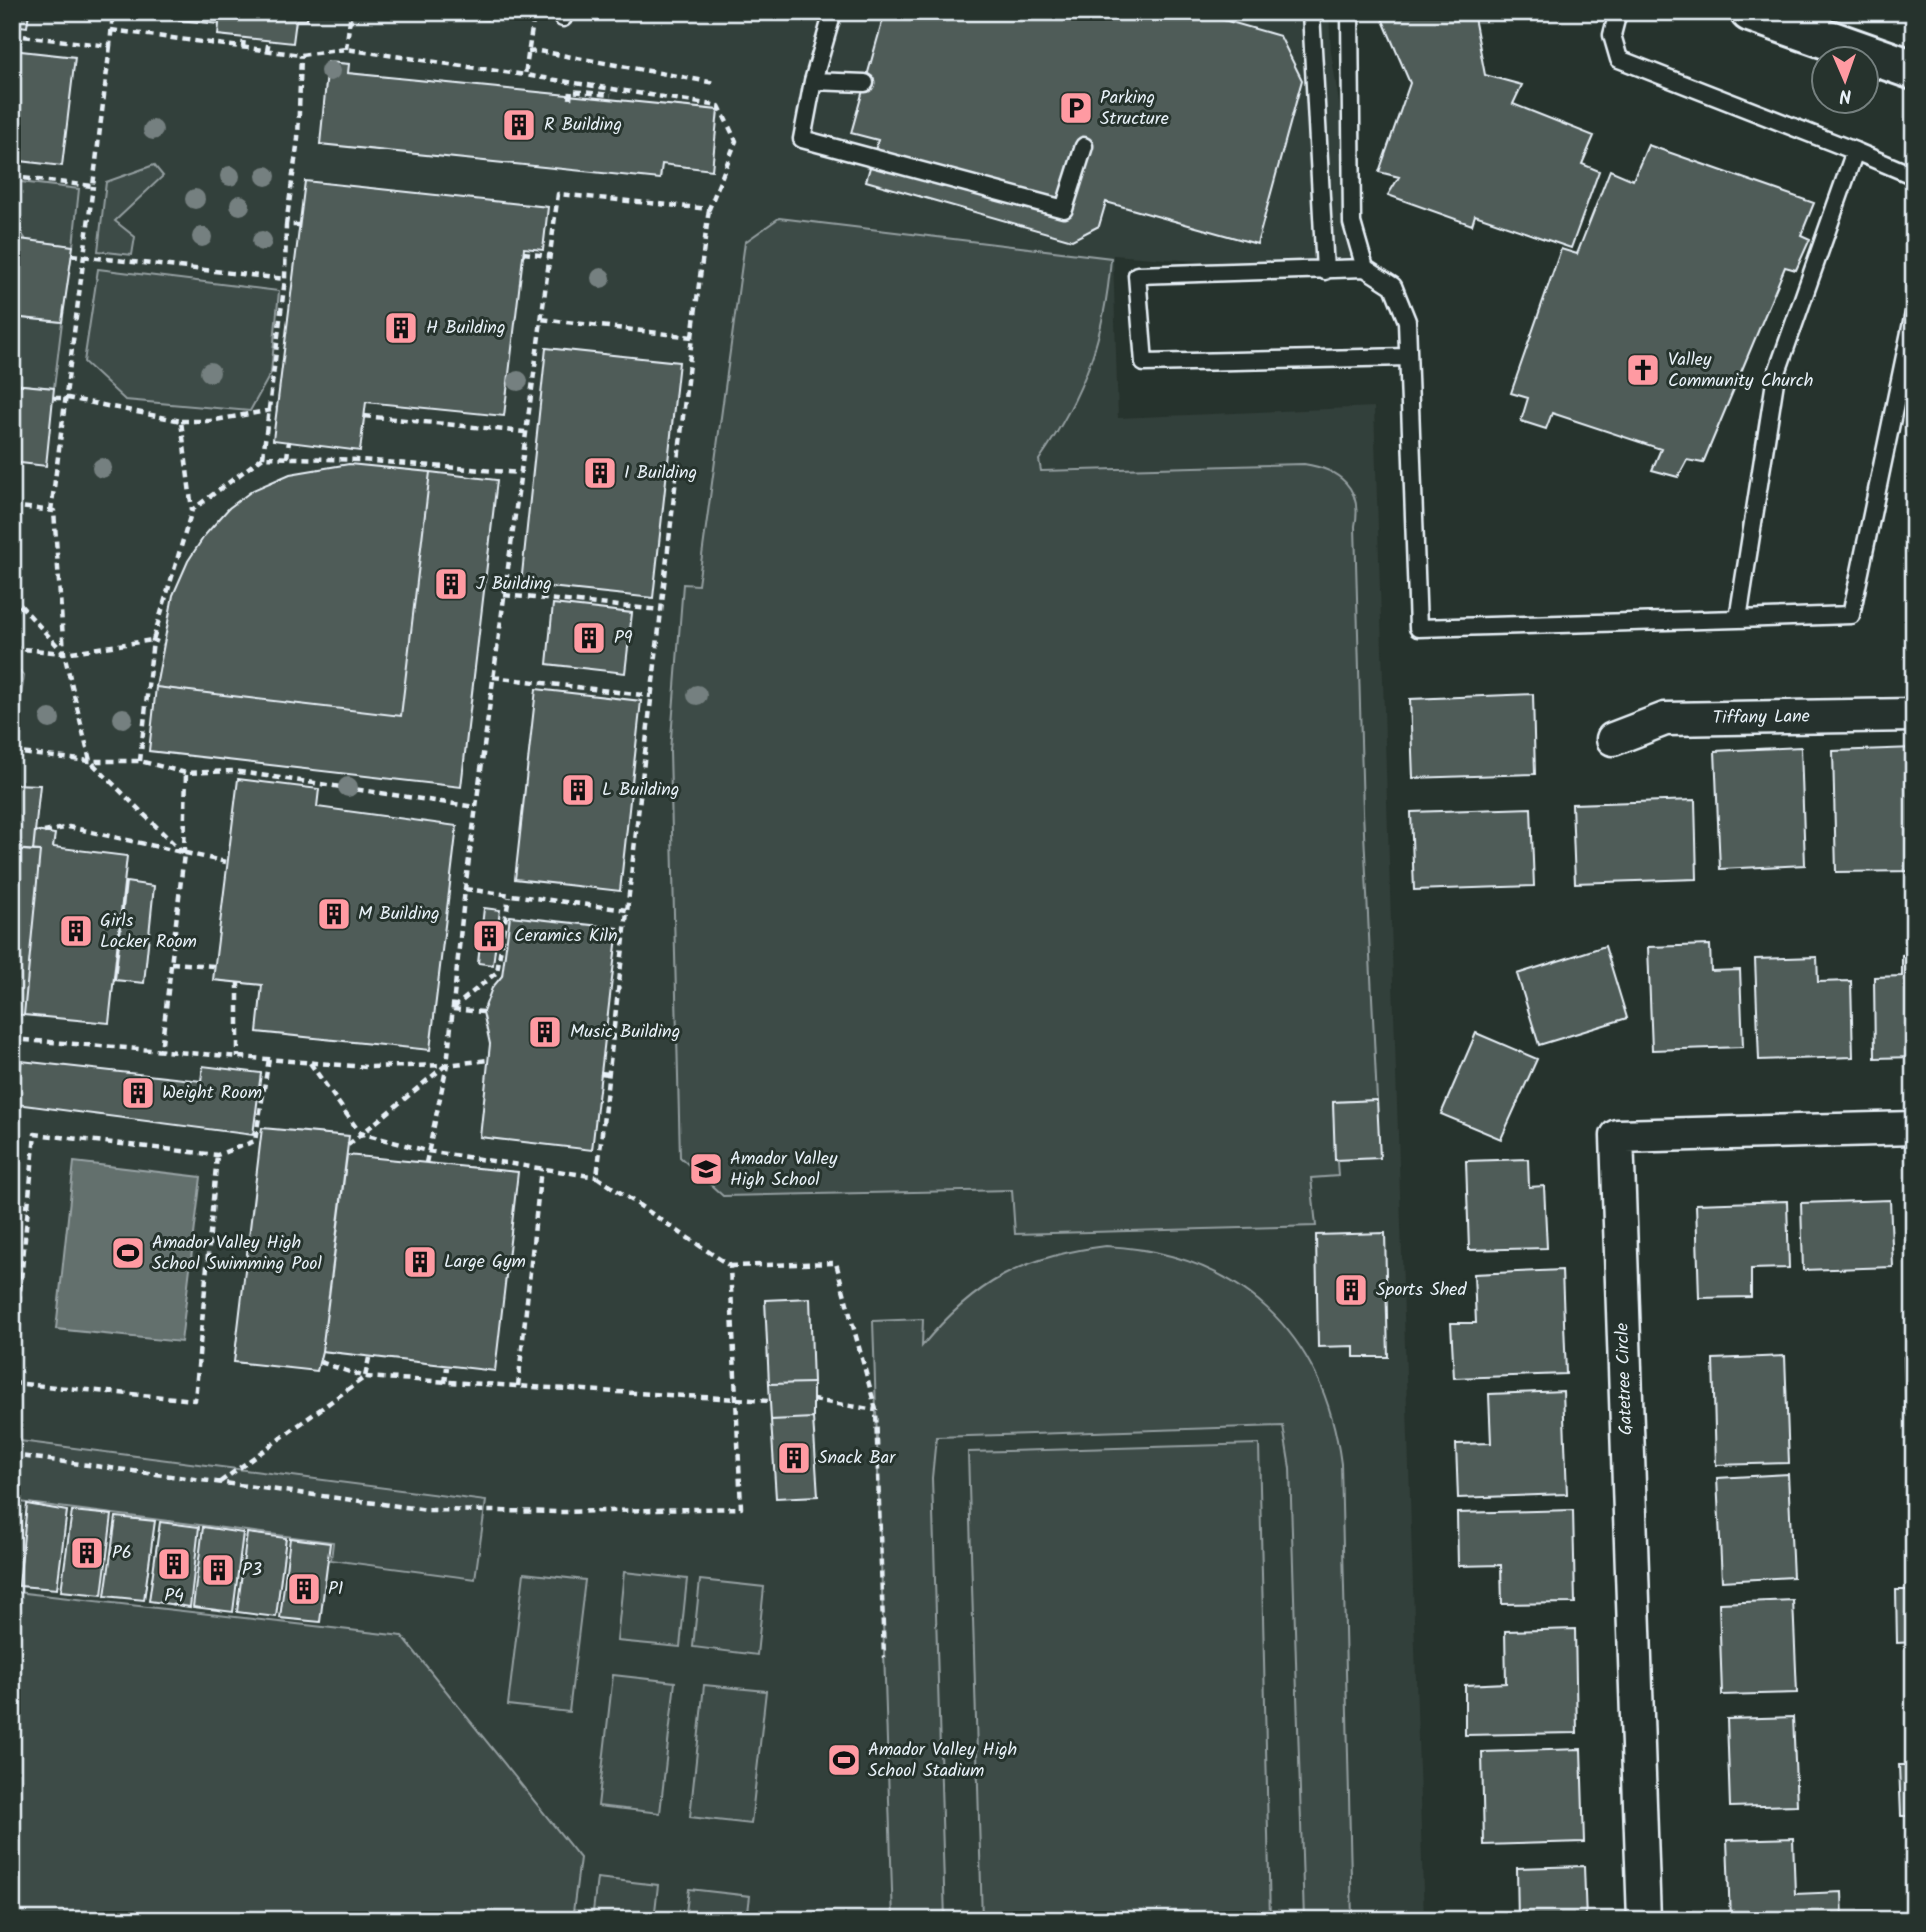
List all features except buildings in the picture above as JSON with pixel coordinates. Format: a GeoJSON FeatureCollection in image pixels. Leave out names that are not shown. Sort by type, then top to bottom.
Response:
{"type":"FeatureCollection","features":[{"type":"Feature","properties":{"kind":"main road"},"geometry":{"type":"LineString","coordinates":[[1750,12],[1914,70]]}},
{"type":"Feature","properties":{"kind":"street","name":"Tiffany Lane"},"geometry":{"type":"LineString","coordinates":[[1613,739],[1665,719],[1914,715]]}},
{"type":"Feature","properties":{"kind":"street","name":"Gatetree Circle"},"geometry":{"type":"LineString","coordinates":[[1644,1920],[1617,1136],[1914,1128]]}},
{"type":"Feature","properties":{"kind":"lane"},"geometry":{"type":"LineString","coordinates":[[833,12],[813,81],[802,139],[1064,209],[1084,146]]}},
{"type":"Feature","properties":{"kind":"lane"},"geometry":{"type":"LineString","coordinates":[[1311,12],[1325,271]]}},
{"type":"Feature","properties":{"kind":"lane"},"geometry":{"type":"LineString","coordinates":[[1350,12],[1352,223],[1365,268]]}},
{"type":"Feature","properties":{"kind":"lane"},"geometry":{"type":"LineString","coordinates":[[1618,12],[1612,35],[1619,59],[1914,176]]}},
{"type":"Feature","properties":{"kind":"lane"},"geometry":{"type":"LineString","coordinates":[[813,81],[865,83]]}},
{"type":"Feature","properties":{"kind":"lane"},"geometry":{"type":"LineString","coordinates":[[1738,619],[1776,375],[1855,151]]}},
{"type":"Feature","properties":{"kind":"lane"},"geometry":{"type":"LineString","coordinates":[[1408,357],[1144,363],[1137,275],[1365,268],[1393,286],[1407,321],[1418,628],[1851,614],[1914,313]]}},
{"type":"Feature","properties":{"kind":"path"},"geometry":{"type":"LineString","coordinates":[[113,12],[54,511],[64,653],[90,761],[184,855]]}},
{"type":"Feature","properties":{"kind":"path"},"geometry":{"type":"LineString","coordinates":[[346,49],[351,12]]}},
{"type":"Feature","properties":{"kind":"path"},"geometry":{"type":"LineString","coordinates":[[525,75],[534,12]]}},
{"type":"Feature","properties":{"kind":"path"},"geometry":{"type":"LineString","coordinates":[[111,30],[301,55],[346,49],[719,106],[736,141],[709,209],[692,337],[597,1177]]}},
{"type":"Feature","properties":{"kind":"path"},"geometry":{"type":"LineString","coordinates":[[12,35],[110,47]]}},
{"type":"Feature","properties":{"kind":"path"},"geometry":{"type":"LineString","coordinates":[[243,48],[244,37]]}},
{"type":"Feature","properties":{"kind":"path"},"geometry":{"type":"LineString","coordinates":[[267,51],[269,40]]}},
{"type":"Feature","properties":{"kind":"path"},"geometry":{"type":"LineString","coordinates":[[528,52],[540,51],[715,83]]}},
{"type":"Feature","properties":{"kind":"path"},"geometry":{"type":"LineString","coordinates":[[263,457],[285,279],[286,225],[298,139],[301,55]]}},
{"type":"Feature","properties":{"kind":"path"},"geometry":{"type":"LineString","coordinates":[[570,99],[571,91],[611,94]]}},
{"type":"Feature","properties":{"kind":"path"},"geometry":{"type":"LineString","coordinates":[[12,177],[93,186]]}},
{"type":"Feature","properties":{"kind":"path"},"geometry":{"type":"LineString","coordinates":[[426,1163],[447,1065],[475,807],[558,194],[709,209]]}},
{"type":"Feature","properties":{"kind":"path"},"geometry":{"type":"LineString","coordinates":[[286,225],[300,225]]}},
{"type":"Feature","properties":{"kind":"path"},"geometry":{"type":"LineString","coordinates":[[12,231],[17,239]]}},
{"type":"Feature","properties":{"kind":"path"},"geometry":{"type":"LineString","coordinates":[[523,253],[549,256]]}},
{"type":"Feature","properties":{"kind":"path"},"geometry":{"type":"LineString","coordinates":[[71,255],[285,279]]}},
{"type":"Feature","properties":{"kind":"path"},"geometry":{"type":"LineString","coordinates":[[541,319],[692,337]]}},
{"type":"Feature","properties":{"kind":"path"},"geometry":{"type":"LineString","coordinates":[[54,398],[68,398],[181,421],[210,421],[277,409]]}},
{"type":"Feature","properties":{"kind":"path"},"geometry":{"type":"LineString","coordinates":[[365,416],[525,432]]}},
{"type":"Feature","properties":{"kind":"path"},"geometry":{"type":"LineString","coordinates":[[140,761],[153,640],[192,510],[181,421]]}},
{"type":"Feature","properties":{"kind":"path"},"geometry":{"type":"LineString","coordinates":[[287,458],[289,441]]}},
{"type":"Feature","properties":{"kind":"path"},"geometry":{"type":"LineString","coordinates":[[192,510],[263,457],[519,473]]}},
{"type":"Feature","properties":{"kind":"path"},"geometry":{"type":"LineString","coordinates":[[12,506],[54,511]]}},
{"type":"Feature","properties":{"kind":"path"},"geometry":{"type":"LineString","coordinates":[[504,595],[661,610]]}},
{"type":"Feature","properties":{"kind":"path"},"geometry":{"type":"LineString","coordinates":[[12,596],[64,653]]}},
{"type":"Feature","properties":{"kind":"path"},"geometry":{"type":"LineString","coordinates":[[12,648],[64,653],[153,640],[163,644]]}},
{"type":"Feature","properties":{"kind":"path"},"geometry":{"type":"LineString","coordinates":[[493,677],[652,696]]}},
{"type":"Feature","properties":{"kind":"path"},"geometry":{"type":"LineString","coordinates":[[12,752],[90,761],[140,761],[186,773],[233,771],[260,778],[475,807]]}},
{"type":"Feature","properties":{"kind":"path"},"geometry":{"type":"LineString","coordinates":[[161,1051],[184,855],[186,773]]}},
{"type":"Feature","properties":{"kind":"path"},"geometry":{"type":"LineString","coordinates":[[44,832],[69,827],[184,855],[226,862]]}},
{"type":"Feature","properties":{"kind":"path"},"geometry":{"type":"LineString","coordinates":[[465,889],[509,897],[628,910]]}},
{"type":"Feature","properties":{"kind":"path"},"geometry":{"type":"LineString","coordinates":[[453,1009],[501,966],[509,897]]}},
{"type":"Feature","properties":{"kind":"path"},"geometry":{"type":"LineString","coordinates":[[171,962],[215,966]]}},
{"type":"Feature","properties":{"kind":"path"},"geometry":{"type":"LineString","coordinates":[[238,982],[238,1057]]}},
{"type":"Feature","properties":{"kind":"path"},"geometry":{"type":"LineString","coordinates":[[453,1009],[483,1012]]}},
{"type":"Feature","properties":{"kind":"path"},"geometry":{"type":"LineString","coordinates":[[604,1033],[614,1034]]}},
{"type":"Feature","properties":{"kind":"path"},"geometry":{"type":"LineString","coordinates":[[12,1039],[367,1067],[447,1065],[488,1060]]}},
{"type":"Feature","properties":{"kind":"path"},"geometry":{"type":"LineString","coordinates":[[12,1374],[35,1134],[217,1155],[255,1141],[269,1059]]}},
{"type":"Feature","properties":{"kind":"path"},"geometry":{"type":"LineString","coordinates":[[310,1063],[359,1133],[428,1151],[597,1177],[730,1266],[836,1263],[876,1410],[884,1658]]}},
{"type":"Feature","properties":{"kind":"path"},"geometry":{"type":"LineString","coordinates":[[348,1145],[359,1133],[447,1065]]}},
{"type":"Feature","properties":{"kind":"path"},"geometry":{"type":"LineString","coordinates":[[600,1073],[609,1074]]}},
{"type":"Feature","properties":{"kind":"path"},"geometry":{"type":"LineString","coordinates":[[12,1383],[195,1400],[217,1155]]}},
{"type":"Feature","properties":{"kind":"path"},"geometry":{"type":"LineString","coordinates":[[518,1386],[541,1168]]}},
{"type":"Feature","properties":{"kind":"path"},"geometry":{"type":"LineString","coordinates":[[12,1205],[28,1206]]}},
{"type":"Feature","properties":{"kind":"path"},"geometry":{"type":"LineString","coordinates":[[12,1455],[428,1510],[562,1512],[741,1508],[730,1266]]}},
{"type":"Feature","properties":{"kind":"path"},"geometry":{"type":"LineString","coordinates":[[219,1482],[365,1377],[369,1357]]}},
{"type":"Feature","properties":{"kind":"path"},"geometry":{"type":"LineString","coordinates":[[320,1362],[365,1377],[770,1401]]}},
{"type":"Feature","properties":{"kind":"path"},"geometry":{"type":"LineString","coordinates":[[445,1383],[447,1367]]}},
{"type":"Feature","properties":{"kind":"path"},"geometry":{"type":"LineString","coordinates":[[813,1399],[876,1410]]}},
{"type":"Feature","properties":{"kind":"shaded area","name":"Amador Valley High School"},"geometry":{"type":"Polygon","coordinates":[[[12,12],[1329,12],[1331,52],[1365,268],[1325,271],[1113,255],[1118,418],[1374,407],[1424,1920],[12,1920],[12,12]]]}},
{"type":"Feature","properties":{"kind":"shaded area"},"geometry":{"type":"Polygon","coordinates":[[[154,165],[163,176],[115,221],[135,237],[132,255],[98,251],[106,182],[154,165]]]}},
{"type":"Feature","properties":{"kind":"shaded area"},"geometry":{"type":"Polygon","coordinates":[[[12,181],[79,189],[73,246],[26,240],[12,218],[12,181]]]}},
{"type":"Feature","properties":{"kind":"shaded area"},"geometry":{"type":"Polygon","coordinates":[[[779,218],[1111,258],[1104,314],[1090,364],[1068,412],[1039,460],[1041,471],[1304,464],[1328,470],[1352,491],[1357,513],[1355,526],[1363,812],[1377,1100],[1333,1102],[1338,1176],[1311,1178],[1316,1226],[1015,1234],[1012,1190],[723,1196],[680,1157],[670,751],[683,584],[698,585],[745,242],[779,218]]]}},
{"type":"Feature","properties":{"kind":"shaded area"},"geometry":{"type":"Polygon","coordinates":[[[98,269],[279,291],[271,373],[250,411],[125,400],[84,362],[98,269]]]}},
{"type":"Feature","properties":{"kind":"shaded area"},"geometry":{"type":"Polygon","coordinates":[[[12,317],[62,322],[54,388],[12,384],[12,317]]]}},
{"type":"Feature","properties":{"kind":"shaded area"},"geometry":{"type":"Polygon","coordinates":[[[12,662],[24,676],[15,735],[12,735],[12,662]]]}},
{"type":"Feature","properties":{"kind":"shaded area","name":"Amador Valley High School Swimming Pool"},"geometry":{"type":"Polygon","coordinates":[[[74,1162],[201,1177],[181,1342],[56,1329],[74,1162]]]}},
{"type":"Feature","properties":{"kind":"shaded area"},"geometry":{"type":"Polygon","coordinates":[[[1106,1246],[1154,1252],[1196,1264],[1234,1283],[1267,1308],[1294,1339],[1316,1375],[1331,1417],[1341,1464],[1352,1920],[1304,1920],[1290,1468],[1283,1426],[936,1437],[932,1478],[945,1920],[893,1920],[873,1321],[923,1319],[922,1346],[961,1305],[1003,1276],[1050,1257],[1106,1246]]]}},
{"type":"Feature","properties":{"kind":"shaded area"},"geometry":{"type":"Polygon","coordinates":[[[12,1440],[486,1501],[475,1579],[331,1560],[333,1542],[12,1501],[12,1440]]]}},
{"type":"Feature","properties":{"kind":"shaded area"},"geometry":{"type":"Polygon","coordinates":[[[1259,1444],[1270,1920],[982,1920],[968,1452],[1259,1444]]]}},
{"type":"Feature","properties":{"kind":"shaded area"},"geometry":{"type":"Polygon","coordinates":[[[624,1572],[687,1579],[680,1647],[617,1641],[624,1572]]]}},
{"type":"Feature","properties":{"kind":"shaded area"},"geometry":{"type":"Polygon","coordinates":[[[524,1573],[585,1580],[569,1712],[508,1705],[524,1573]]]}},
{"type":"Feature","properties":{"kind":"shaded area"},"geometry":{"type":"Polygon","coordinates":[[[700,1580],[764,1587],[757,1655],[693,1647],[700,1580]]]}},
{"type":"Feature","properties":{"kind":"shaded area"},"geometry":{"type":"Polygon","coordinates":[[[16,1592],[402,1636],[580,1858],[572,1920],[12,1920],[12,1623],[16,1592]]]}},
{"type":"Feature","properties":{"kind":"shaded area"},"geometry":{"type":"Polygon","coordinates":[[[613,1675],[675,1682],[660,1813],[598,1806],[613,1675]]]}},
{"type":"Feature","properties":{"kind":"shaded area"},"geometry":{"type":"Polygon","coordinates":[[[704,1685],[766,1691],[751,1824],[690,1817],[704,1685]]]}},
{"type":"Feature","properties":{"kind":"shaded area"},"geometry":{"type":"Polygon","coordinates":[[[597,1878],[658,1885],[654,1920],[592,1920],[597,1878]]]}},
{"type":"Feature","properties":{"kind":"shaded area"},"geometry":{"type":"Polygon","coordinates":[[[689,1889],[750,1896],[747,1920],[685,1920],[689,1889]]]}},
{"type":"Feature","properties":{"kind":"place","name":"Parking Structure"},"geometry":{"type":"Point","coordinates":[1076,108]}},
{"type":"Feature","properties":{"kind":"place","name":"R Building"},"geometry":{"type":"Point","coordinates":[519,125]}},
{"type":"Feature","properties":{"kind":"place","name":"H Building"},"geometry":{"type":"Point","coordinates":[401,328]}},
{"type":"Feature","properties":{"kind":"place","name":"Valley Community Church"},"geometry":{"type":"Point","coordinates":[1643,370]}},
{"type":"Feature","properties":{"kind":"place","name":"I Building"},"geometry":{"type":"Point","coordinates":[600,473]}},
{"type":"Feature","properties":{"kind":"place","name":"J Building"},"geometry":{"type":"Point","coordinates":[451,584]}},
{"type":"Feature","properties":{"kind":"place","name":"P9"},"geometry":{"type":"Point","coordinates":[589,638]}},
{"type":"Feature","properties":{"kind":"place","name":"L Building"},"geometry":{"type":"Point","coordinates":[578,790]}},
{"type":"Feature","properties":{"kind":"place","name":"M Building"},"geometry":{"type":"Point","coordinates":[334,914]}},
{"type":"Feature","properties":{"kind":"place","name":"Girls Locker Room"},"geometry":{"type":"Point","coordinates":[76,931]}},
{"type":"Feature","properties":{"kind":"place","name":"Ceramics Kiln"},"geometry":{"type":"Point","coordinates":[489,936]}},
{"type":"Feature","properties":{"kind":"place","name":"Music Building"},"geometry":{"type":"Point","coordinates":[545,1032]}},
{"type":"Feature","properties":{"kind":"place","name":"Weight Room"},"geometry":{"type":"Point","coordinates":[138,1093]}},
{"type":"Feature","properties":{"kind":"place","name":"Amador Valley High School"},"geometry":{"type":"Point","coordinates":[706,1169]}},
{"type":"Feature","properties":{"kind":"place","name":"Amador Valley High School Swimming Pool"},"geometry":{"type":"Point","coordinates":[128,1253]}},
{"type":"Feature","properties":{"kind":"place","name":"Large Gym"},"geometry":{"type":"Point","coordinates":[420,1262]}},
{"type":"Feature","properties":{"kind":"place","name":"Sports Shed"},"geometry":{"type":"Point","coordinates":[1351,1290]}},
{"type":"Feature","properties":{"kind":"place","name":"Snack Bar"},"geometry":{"type":"Point","coordinates":[794,1458]}},
{"type":"Feature","properties":{"kind":"place","name":"P6"},"geometry":{"type":"Point","coordinates":[87,1553]}},
{"type":"Feature","properties":{"kind":"place","name":"P4"},"geometry":{"type":"Point","coordinates":[174,1564]}},
{"type":"Feature","properties":{"kind":"place","name":"P3"},"geometry":{"type":"Point","coordinates":[218,1570]}},
{"type":"Feature","properties":{"kind":"place","name":"P1"},"geometry":{"type":"Point","coordinates":[304,1589]}},
{"type":"Feature","properties":{"kind":"place","name":"Amador Valley High School Stadium"},"geometry":{"type":"Point","coordinates":[844,1760]}}]}
